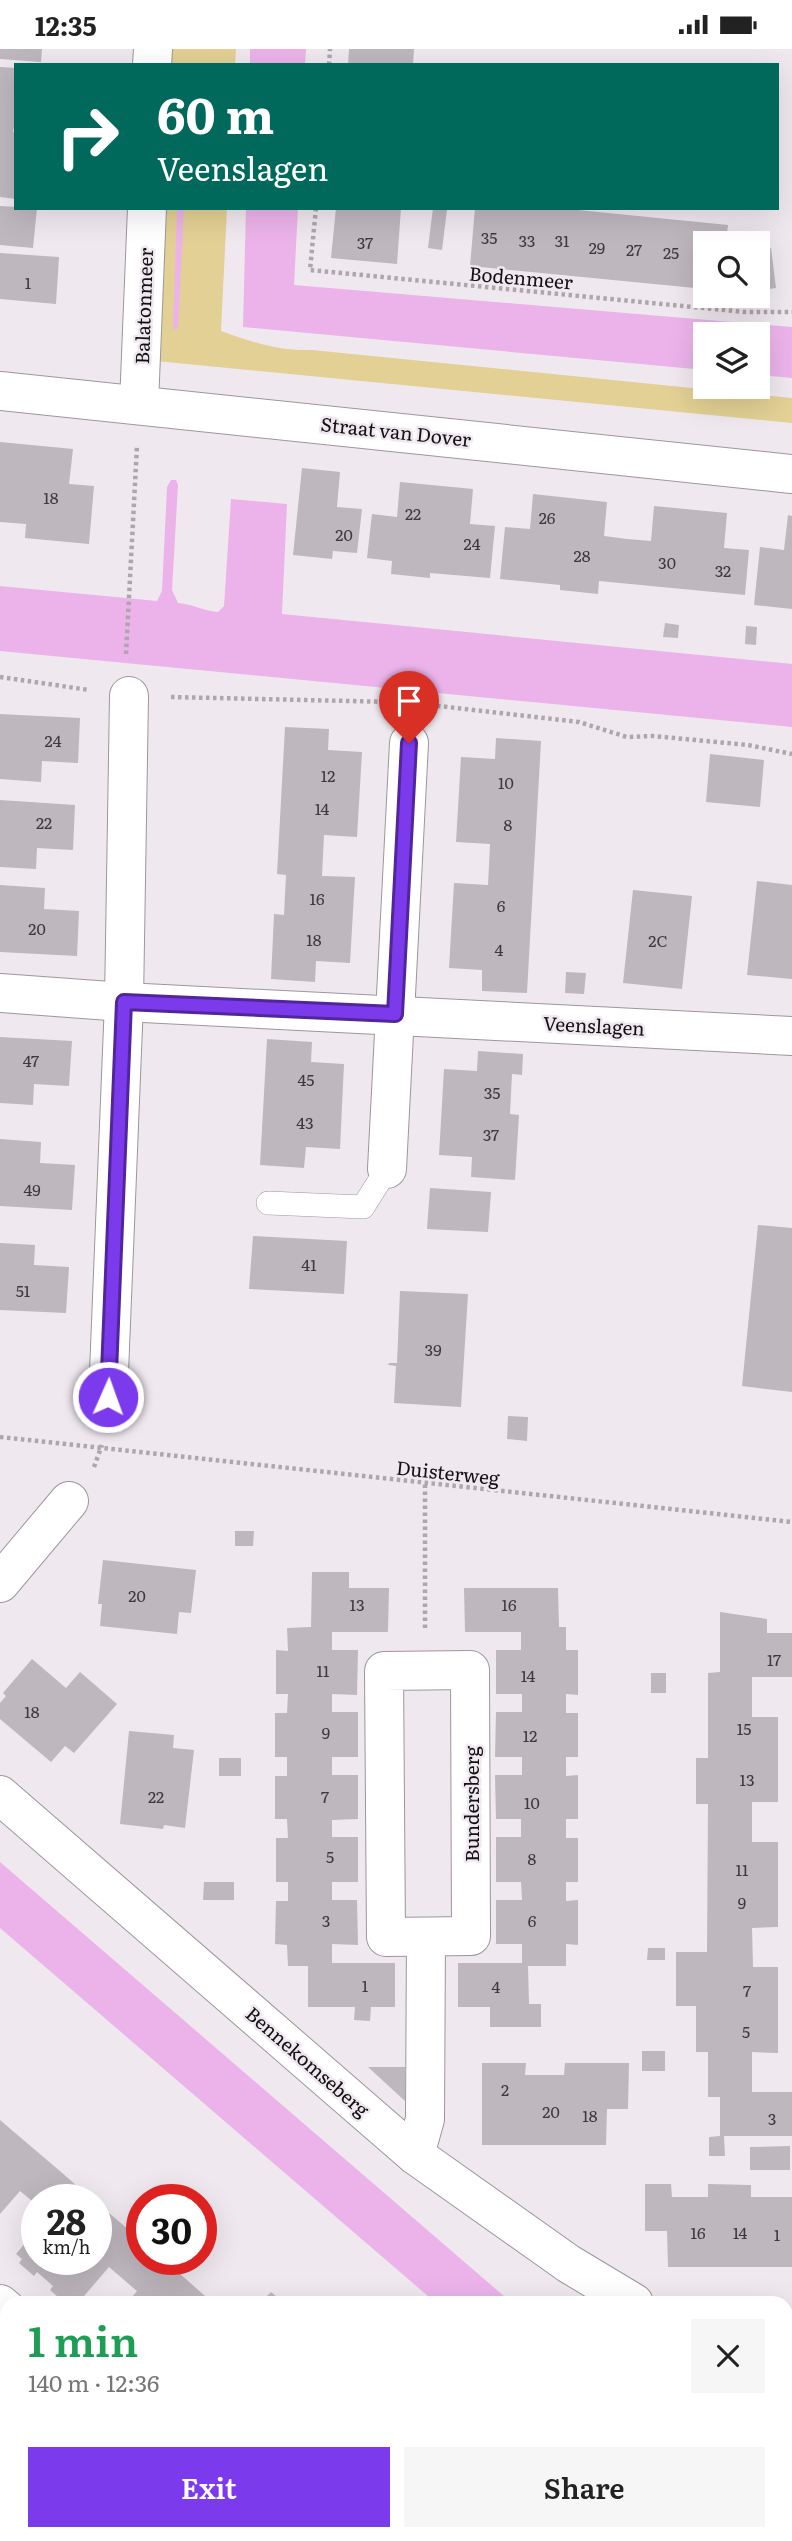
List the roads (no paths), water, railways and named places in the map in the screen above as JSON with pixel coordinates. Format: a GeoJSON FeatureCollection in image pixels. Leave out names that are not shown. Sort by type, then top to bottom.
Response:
{"type":"FeatureCollection","features":[{"type":"Feature","properties":{"kind":"street","name":"Balatonmeer"},"geometry":{"type":"LineString","coordinates":[[139,404],[147,210]]}},
{"type":"Feature","properties":{"kind":"street","name":"Straat van Dover"},"geometry":{"type":"LineString","coordinates":[[0,391],[792,474]]}},
{"type":"Feature","properties":{"kind":"street"},"geometry":{"type":"LineString","coordinates":[[108,1397],[124,1002],[129,696]]}},
{"type":"Feature","properties":{"kind":"street"},"geometry":{"type":"LineString","coordinates":[[387,1169],[409,743]]}},
{"type":"Feature","properties":{"kind":"street","name":"Veenslagen"},"geometry":{"type":"LineString","coordinates":[[0,993],[124,1002],[792,1036]]}},
{"type":"Feature","properties":{"kind":"street"},"geometry":{"type":"LineString","coordinates":[[0,1583],[69,1501]]}},
{"type":"Feature","properties":{"kind":"street","name":"Bundersberg"},"geometry":{"type":"LineString","coordinates":[[470,1670],[471,1936],[426,1937],[386,1937],[384,1671],[470,1670]]}},
{"type":"Feature","properties":{"kind":"street","name":"Bennekomseberg"},"geometry":{"type":"LineString","coordinates":[[0,1794],[415,2155],[569,2264],[622,2296]]}},
{"type":"Feature","properties":{"kind":"street"},"geometry":{"type":"LineString","coordinates":[[415,2155],[425,2119],[426,1937]]}},
{"type":"Feature","properties":{"kind":"lane"},"geometry":{"type":"LineString","coordinates":[[268,1203],[363,1207],[387,1169]]}}]}
